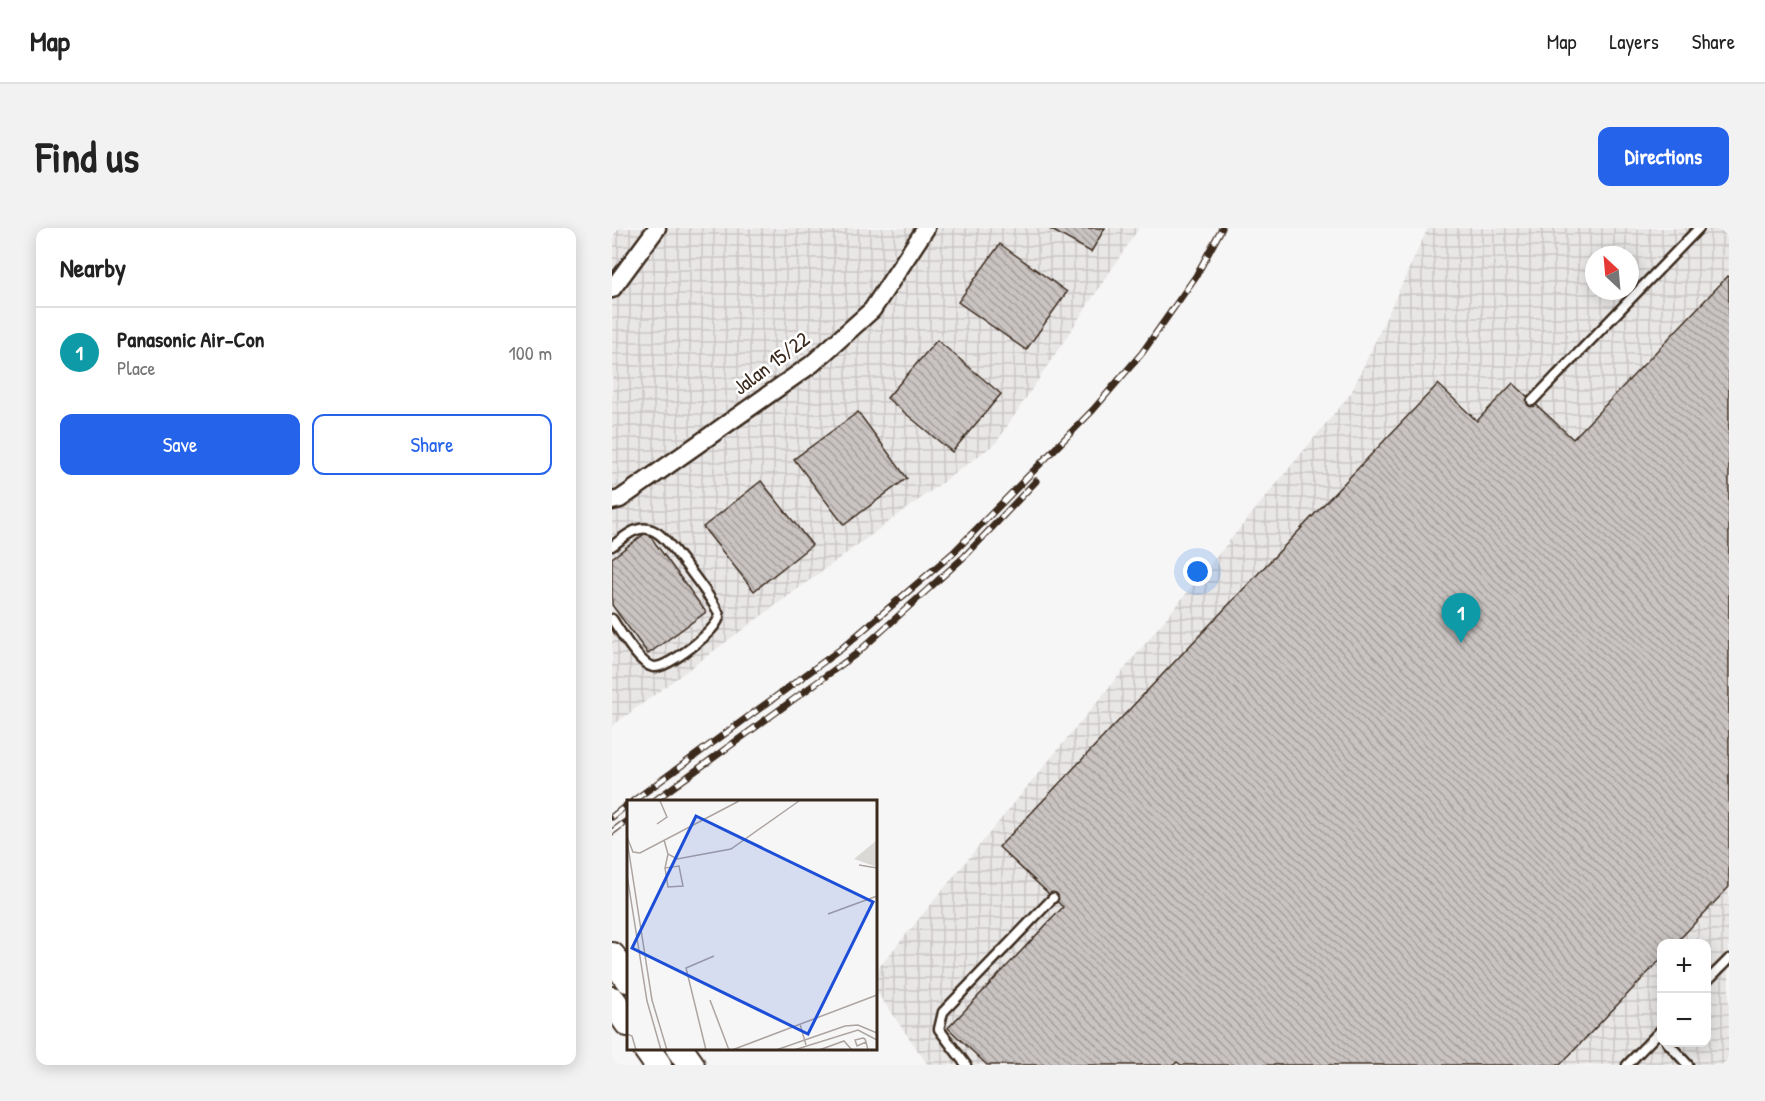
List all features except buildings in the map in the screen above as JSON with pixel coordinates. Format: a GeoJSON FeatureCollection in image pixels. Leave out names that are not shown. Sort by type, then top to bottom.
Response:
{"type":"FeatureCollection","features":[{"type":"Feature","properties":{"kind":"main road"},"geometry":{"type":"LineString","coordinates":[[612,956],[627,978]]}},
{"type":"Feature","properties":{"kind":"main road"},"geometry":{"type":"LineString","coordinates":[[612,1000],[627,1022]]}},
{"type":"Feature","properties":{"kind":"main road"},"geometry":{"type":"LineString","coordinates":[[647,1050],[658,1065]]}},
{"type":"Feature","properties":{"kind":"main road"},"geometry":{"type":"LineString","coordinates":[[680,1050],[691,1065]]}},
{"type":"Feature","properties":{"kind":"street"},"geometry":{"type":"LineString","coordinates":[[612,289],[657,228]]}},
{"type":"Feature","properties":{"kind":"street","name":"Jalan 15/22"},"geometry":{"type":"LineString","coordinates":[[612,501],[620,499],[812,363],[872,310],[926,228]]}},
{"type":"Feature","properties":{"kind":"lane"},"geometry":{"type":"LineString","coordinates":[[1532,400],[1699,228]]}},
{"type":"Feature","properties":{"kind":"lane"},"geometry":{"type":"LineString","coordinates":[[612,546],[632,532],[647,528],[659,534],[704,588],[718,609],[719,618],[715,626],[673,661],[663,666],[653,667],[644,662],[612,619]]}},
{"type":"Feature","properties":{"kind":"lane"},"geometry":{"type":"LineString","coordinates":[[966,1065],[939,1029],[943,1012],[1053,898]]}},
{"type":"Feature","properties":{"kind":"lane"},"geometry":{"type":"LineString","coordinates":[[1711,978],[1729,959]]}},
{"type":"Feature","properties":{"kind":"lane"},"geometry":{"type":"LineString","coordinates":[[1628,1065],[1657,1035]]}},
{"type":"Feature","properties":{"kind":"lane"},"geometry":{"type":"LineString","coordinates":[[1672,1047],[1688,1065]]}},
{"type":"Feature","properties":{"kind":"shaded area"},"geometry":{"type":"Polygon","coordinates":[[[612,228],[1139,228],[996,443],[612,726],[612,228]]]}},
{"type":"Feature","properties":{"kind":"shaded area"},"geometry":{"type":"Polygon","coordinates":[[[1428,228],[1729,228],[1729,1065],[928,1065],[878,994],[878,969],[1351,393],[1428,228]]]}},
{"type":"Feature","properties":{"kind":"railway"},"geometry":{"type":"LineString","coordinates":[[634,800],[841,649],[953,553],[1093,410],[1142,353],[1196,276],[1222,228]]}},
{"type":"Feature","properties":{"kind":"railway"},"geometry":{"type":"LineString","coordinates":[[655,800],[856,654],[965,556],[1036,481]]}},
{"type":"Feature","properties":{"kind":"railway"},"geometry":{"type":"LineString","coordinates":[[612,817],[627,805]]}},
{"type":"Feature","properties":{"kind":"railway"},"geometry":{"type":"LineString","coordinates":[[612,832],[627,821]]}},
{"type":"Feature","properties":{"kind":"place","name":"Panasonic Air-Con"},"geometry":{"type":"Point","coordinates":[1461,643]}}]}
